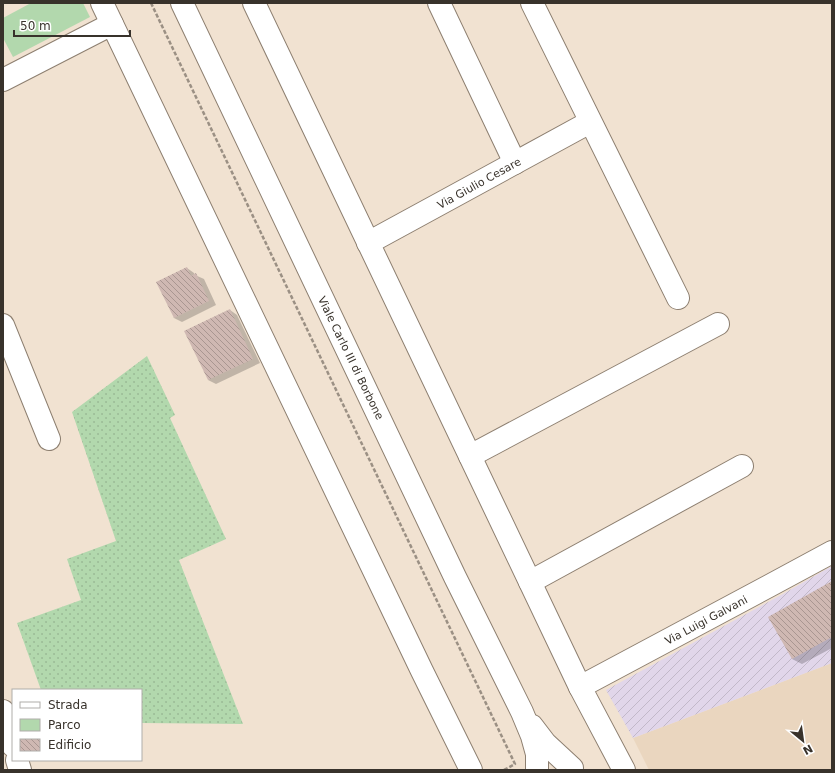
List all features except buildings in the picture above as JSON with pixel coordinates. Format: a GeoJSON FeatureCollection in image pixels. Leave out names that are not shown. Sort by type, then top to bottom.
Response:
{"type":"FeatureCollection","features":[{"type":"Feature","properties":{"kind":"street"},"geometry":{"type":"LineString","coordinates":[[102,3],[415,657],[471,770]]}},
{"type":"Feature","properties":{"kind":"street","name":"Viale Carlo III di Borbone"},"geometry":{"type":"LineString","coordinates":[[182,3],[452,570],[522,712],[532,736],[537,754],[537,770]]}},
{"type":"Feature","properties":{"kind":"street"},"geometry":{"type":"LineString","coordinates":[[254,3],[580,687],[624,770]]}},
{"type":"Feature","properties":{"kind":"street"},"geometry":{"type":"LineString","coordinates":[[439,3],[515,163]]}},
{"type":"Feature","properties":{"kind":"street"},"geometry":{"type":"LineString","coordinates":[[532,3],[678,298]]}},
{"type":"Feature","properties":{"kind":"street"},"geometry":{"type":"LineString","coordinates":[[3,80],[112,24]]}},
{"type":"Feature","properties":{"kind":"street","name":"Via Giulio Cesare"},"geometry":{"type":"LineString","coordinates":[[368,243],[590,122]]}},
{"type":"Feature","properties":{"kind":"street"},"geometry":{"type":"LineString","coordinates":[[470,456],[718,324]]}},
{"type":"Feature","properties":{"kind":"street"},"geometry":{"type":"LineString","coordinates":[[3,325],[49,439]]}},
{"type":"Feature","properties":{"kind":"street"},"geometry":{"type":"LineString","coordinates":[[530,582],[742,466]]}},
{"type":"Feature","properties":{"kind":"street","name":"Via Luigi Galvani"},"geometry":{"type":"LineString","coordinates":[[580,687],[832,552]]}},
{"type":"Feature","properties":{"kind":"street"},"geometry":{"type":"LineString","coordinates":[[3,711],[12,742]]}},
{"type":"Feature","properties":{"kind":"street","name":"Viale Carlo III di Borbone"},"geometry":{"type":"LineString","coordinates":[[522,712],[545,743],[571,769]]}},
{"type":"Feature","properties":{"kind":"path"},"geometry":{"type":"LineString","coordinates":[[152,3],[516,764],[504,770]]}},
{"type":"Feature","properties":{"kind":"shaded area"},"geometry":{"type":"Polygon","coordinates":[[[832,566],[832,663],[633,738],[606,690],[832,566]]]}},
{"type":"Feature","properties":{"kind":"shaded area"},"geometry":{"type":"Polygon","coordinates":[[[832,663],[832,770],[649,770],[633,738],[832,663]]]}},
{"type":"Feature","properties":{"kind":"green space"},"geometry":{"type":"Polygon","coordinates":[[[31,3],[83,3],[90,17],[13,57],[3,38],[3,18],[31,3]]]}},
{"type":"Feature","properties":{"kind":"green space"},"geometry":{"type":"Polygon","coordinates":[[[147,356],[175,415],[170,418],[226,539],[179,560],[243,724],[142,723],[142,689],[41,689],[17,623],[81,600],[67,559],[116,541],[72,412],[147,356]]]}}]}
